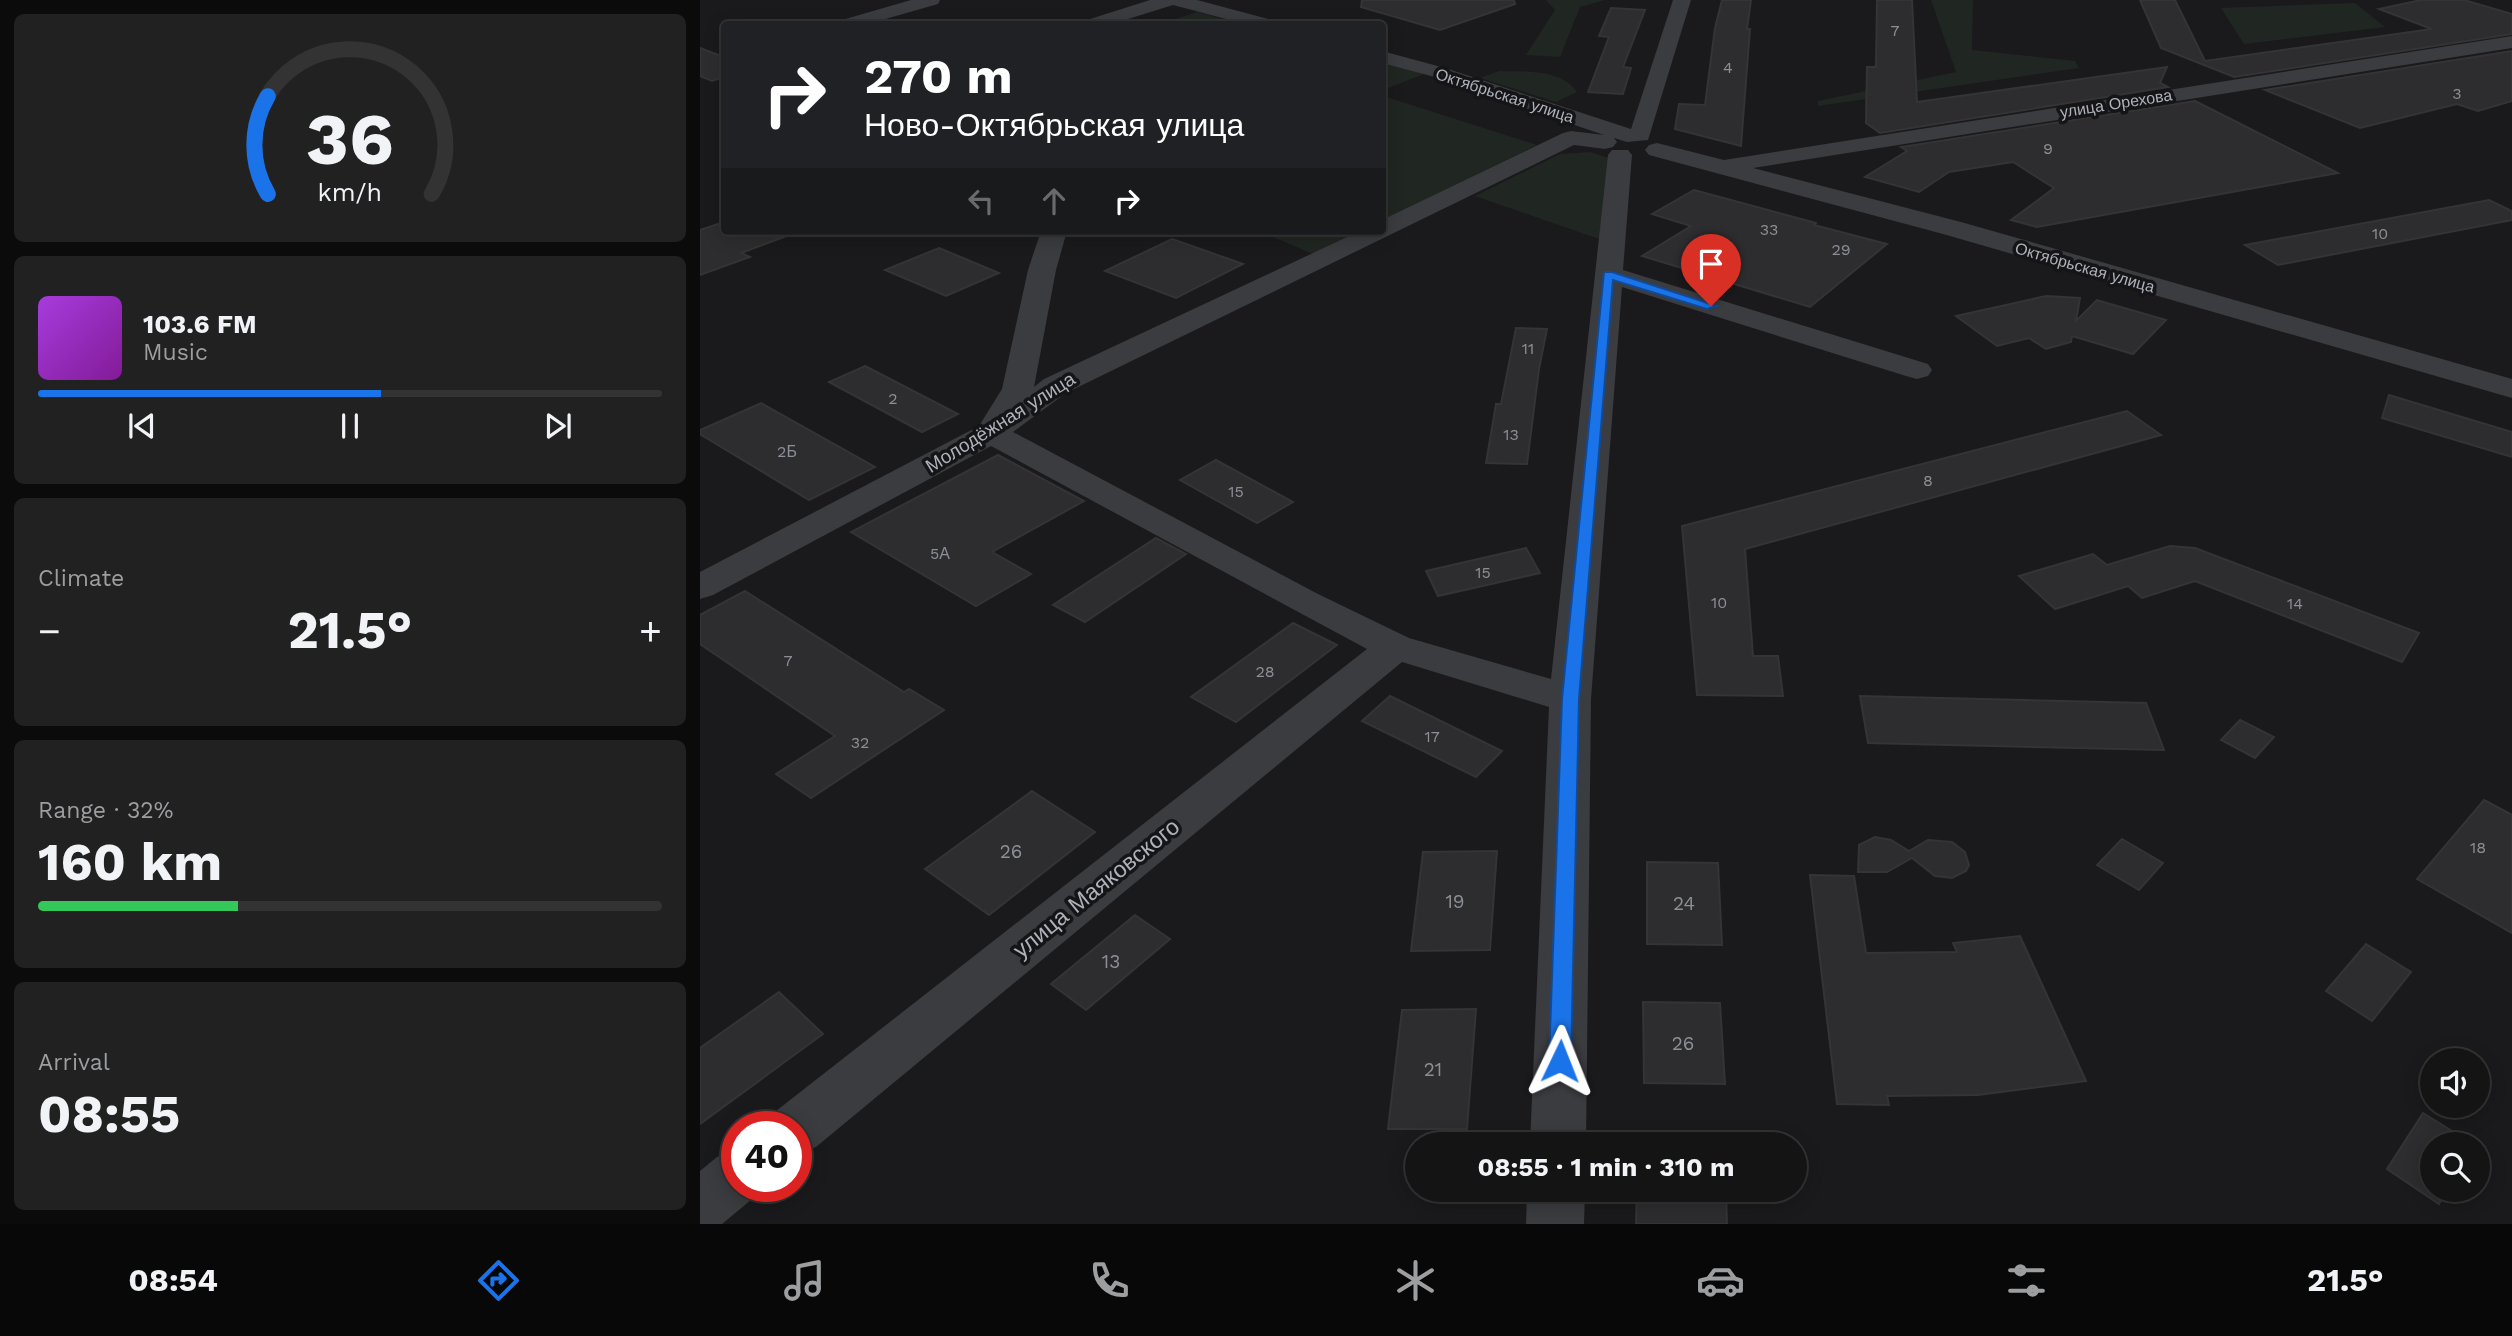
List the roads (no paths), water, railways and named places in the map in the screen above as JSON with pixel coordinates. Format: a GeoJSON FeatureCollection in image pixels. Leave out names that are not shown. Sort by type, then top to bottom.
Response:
{"type":"FeatureCollection","features":[{"type":"Feature","properties":{"kind":"street"},"geometry":{"type":"LineString","coordinates":[[859,21],[931,0]]}},
{"type":"Feature","properties":{"kind":"street"},"geometry":{"type":"LineString","coordinates":[[1103,21],[1169,0]]}},
{"type":"Feature","properties":{"kind":"street"},"geometry":{"type":"LineString","coordinates":[[1176,0],[1254,21]]}},
{"type":"Feature","properties":{"kind":"street"},"geometry":{"type":"LineString","coordinates":[[1558,1132],[1570,699],[1608,274],[1630,143],[1682,0]]}},
{"type":"Feature","properties":{"kind":"street","name":"улица Орехова"},"geometry":{"type":"LineString","coordinates":[[1721,166],[2512,42]]}},
{"type":"Feature","properties":{"kind":"street","name":"Октябрьская улица"},"geometry":{"type":"LineString","coordinates":[[1386,58],[1438,72],[1630,143],[1952,228],[2512,390]]}},
{"type":"Feature","properties":{"kind":"street","name":"Молодёжная улица"},"geometry":{"type":"LineString","coordinates":[[1386,229],[1572,138],[1630,143]]}},
{"type":"Feature","properties":{"kind":"street"},"geometry":{"type":"LineString","coordinates":[[1053,235],[1042,270],[1018,389],[991,433],[1305,602],[1395,647],[1570,699]]}},
{"type":"Feature","properties":{"kind":"street","name":"Молодёжная улица"},"geometry":{"type":"LineString","coordinates":[[700,587],[991,433],[1055,386],[1374,235]]}},
{"type":"Feature","properties":{"kind":"street"},"geometry":{"type":"LineString","coordinates":[[1608,274],[1917,370]]}},
{"type":"Feature","properties":{"kind":"street","name":"улица Маяковского"},"geometry":{"type":"LineString","coordinates":[[812,1116],[1395,647]]}},
{"type":"Feature","properties":{"kind":"street"},"geometry":{"type":"LineString","coordinates":[[700,1206],[721,1189]]}},
{"type":"Feature","properties":{"kind":"street"},"geometry":{"type":"LineString","coordinates":[[1555,1224],[1556,1202]]}}]}
